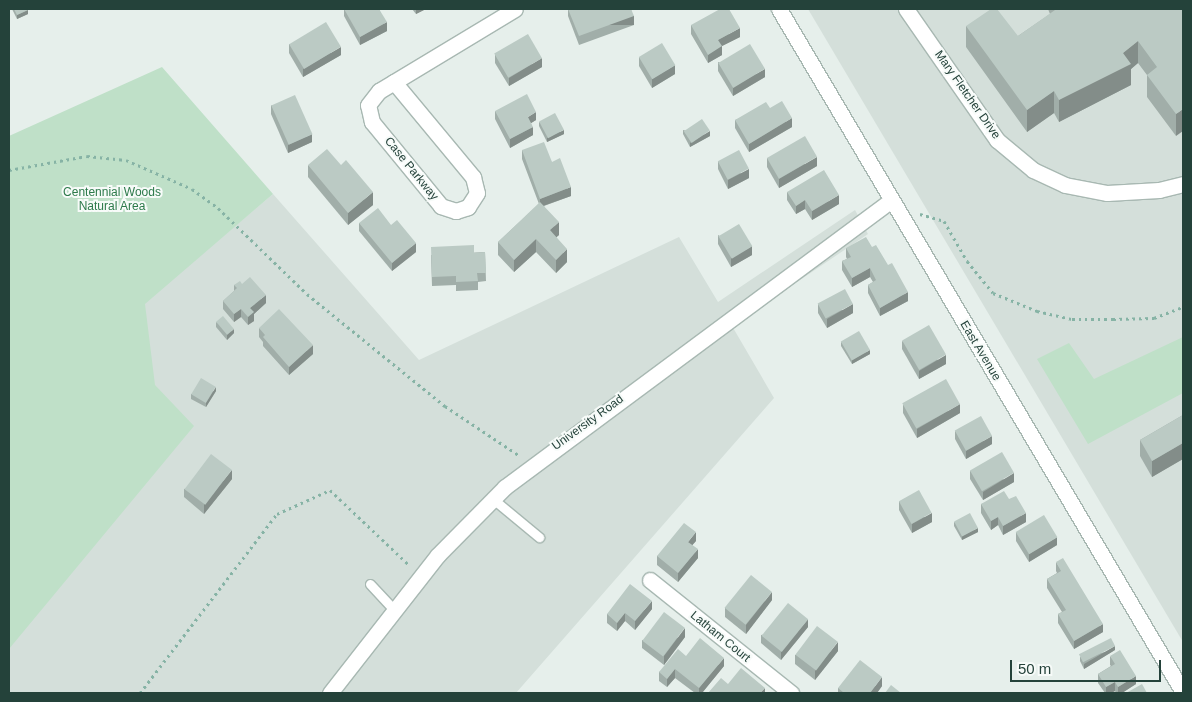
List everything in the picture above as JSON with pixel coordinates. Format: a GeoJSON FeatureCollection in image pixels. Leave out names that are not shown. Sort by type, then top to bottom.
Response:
{"type":"FeatureCollection","features":[{"type":"Feature","properties":{"kind":"street","name":"Case Parkway"},"geometry":{"type":"LineString","coordinates":[[394,82],[475,180],[476,197],[464,209],[452,211],[441,206],[370,118],[368,105],[372,97],[394,82],[514,9]]}},
{"type":"Feature","properties":{"kind":"street","name":"East Avenue"},"geometry":{"type":"LineString","coordinates":[[779,9],[1183,692]]}},
{"type":"Feature","properties":{"kind":"street","name":"Mary Fletcher Drive"},"geometry":{"type":"LineString","coordinates":[[906,9],[997,140],[1032,170],[1065,185],[1107,193],[1159,190],[1183,184]]}},
{"type":"Feature","properties":{"kind":"street","name":"University Road"},"geometry":{"type":"LineString","coordinates":[[330,693],[420,576],[493,499],[533,464],[891,200]]}},
{"type":"Feature","properties":{"kind":"street","name":"Latham Court"},"geometry":{"type":"LineString","coordinates":[[650,580],[790,693]]}},
{"type":"Feature","properties":{"kind":"lane"},"geometry":{"type":"LineString","coordinates":[[493,499],[539,537]]}},
{"type":"Feature","properties":{"kind":"lane"},"geometry":{"type":"LineString","coordinates":[[370,584],[394,610]]}},
{"type":"Feature","properties":{"kind":"path"},"geometry":{"type":"LineString","coordinates":[[9,170],[87,156],[126,160],[192,189],[218,208],[307,294],[430,393],[533,464]]}},
{"type":"Feature","properties":{"kind":"path"},"geometry":{"type":"LineString","coordinates":[[903,220],[919,214],[944,221],[967,261],[993,293],[1037,311],[1072,320],[1154,318],[1183,307]]}},
{"type":"Feature","properties":{"kind":"path"},"geometry":{"type":"LineString","coordinates":[[140,693],[277,514],[330,490],[420,576]]}},
{"type":"Feature","properties":{"kind":"shaded area"},"geometry":{"type":"Polygon","coordinates":[[[808,9],[1183,9],[1183,642],[808,9]]]}},
{"type":"Feature","properties":{"kind":"shaded area"},"geometry":{"type":"Polygon","coordinates":[[[273,194],[419,360],[679,237],[718,302],[855,210],[868,234],[732,326],[774,398],[516,693],[9,693],[9,417],[273,194]]]}},
{"type":"Feature","properties":{"kind":"green space","name":"Centennial Woods Natural Area"},"geometry":{"type":"Polygon","coordinates":[[[162,67],[273,194],[145,304],[155,385],[194,426],[9,649],[9,136],[162,67]]]}},
{"type":"Feature","properties":{"kind":"green space"},"geometry":{"type":"Polygon","coordinates":[[[1183,337],[1183,393],[1088,444],[1037,359],[1069,343],[1094,379],[1183,337]]]}},
{"type":"Feature","properties":{"kind":"building"},"geometry":{"type":"Polygon","coordinates":[[[14,9],[28,9],[28,10],[17,15],[14,9]]]}},
{"type":"Feature","properties":{"kind":"building"},"geometry":{"type":"Polygon","coordinates":[[[344,9],[379,9],[387,22],[360,37],[344,9]]]}},
{"type":"Feature","properties":{"kind":"building"},"geometry":{"type":"Polygon","coordinates":[[[568,9],[631,9],[634,16],[579,36],[568,9]]]}},
{"type":"Feature","properties":{"kind":"building"},"geometry":{"type":"Polygon","coordinates":[[[720,9],[729,9],[740,28],[718,40],[722,46],[708,55],[691,25],[720,9]]]}},
{"type":"Feature","properties":{"kind":"building"},"geometry":{"type":"Polygon","coordinates":[[[991,9],[997,9],[1018,36],[1055,9],[1183,9],[1183,109],[1176,114],[1147,75],[1157,67],[1138,41],[1123,53],[1131,64],[1059,100],[1054,91],[1027,110],[966,26],[991,9]]]}},
{"type":"Feature","properties":{"kind":"building"},"geometry":{"type":"Polygon","coordinates":[[[326,22],[341,47],[304,69],[289,44],[326,22]]]}},
{"type":"Feature","properties":{"kind":"building"},"geometry":{"type":"Polygon","coordinates":[[[528,34],[542,58],[508,78],[494,54],[528,34]]]}},
{"type":"Feature","properties":{"kind":"building"},"geometry":{"type":"Polygon","coordinates":[[[662,43],[675,65],[652,79],[639,57],[662,43]]]}},
{"type":"Feature","properties":{"kind":"building"},"geometry":{"type":"Polygon","coordinates":[[[750,44],[765,69],[733,88],[718,63],[750,44]]]}},
{"type":"Feature","properties":{"kind":"building"},"geometry":{"type":"Polygon","coordinates":[[[527,94],[536,112],[528,117],[533,127],[510,139],[495,111],[527,94]]]}},
{"type":"Feature","properties":{"kind":"building"},"geometry":{"type":"Polygon","coordinates":[[[295,95],[312,134],[289,145],[271,106],[295,95]]]}},
{"type":"Feature","properties":{"kind":"building"},"geometry":{"type":"Polygon","coordinates":[[[782,101],[792,118],[749,144],[735,120],[766,102],[770,108],[782,101]]]}},
{"type":"Feature","properties":{"kind":"building"},"geometry":{"type":"Polygon","coordinates":[[[555,113],[564,130],[548,138],[539,121],[555,113]]]}},
{"type":"Feature","properties":{"kind":"building"},"geometry":{"type":"Polygon","coordinates":[[[702,119],[710,131],[692,143],[684,131],[702,119]]]}},
{"type":"Feature","properties":{"kind":"building"},"geometry":{"type":"Polygon","coordinates":[[[805,136],[817,157],[779,179],[767,158],[805,136]]]}},
{"type":"Feature","properties":{"kind":"building"},"geometry":{"type":"Polygon","coordinates":[[[544,142],[552,162],[560,158],[571,187],[540,199],[522,150],[544,142]]]}},
{"type":"Feature","properties":{"kind":"building"},"geometry":{"type":"Polygon","coordinates":[[[327,149],[341,165],[346,160],[373,192],[348,213],[308,165],[327,149]]]}},
{"type":"Feature","properties":{"kind":"building"},"geometry":{"type":"Polygon","coordinates":[[[739,150],[749,169],[728,180],[718,161],[739,150]]]}},
{"type":"Feature","properties":{"kind":"building"},"geometry":{"type":"Polygon","coordinates":[[[824,170],[839,195],[812,211],[805,200],[796,206],[787,192],[824,170]]]}},
{"type":"Feature","properties":{"kind":"building"},"geometry":{"type":"Polygon","coordinates":[[[540,202],[559,222],[550,230],[567,249],[556,260],[536,239],[514,260],[498,242],[540,202]]]}},
{"type":"Feature","properties":{"kind":"building"},"geometry":{"type":"Polygon","coordinates":[[[378,208],[391,225],[397,220],[416,243],[392,263],[359,223],[378,208]]]}},
{"type":"Feature","properties":{"kind":"building"},"geometry":{"type":"Polygon","coordinates":[[[739,224],[752,246],[732,259],[718,236],[739,224]]]}},
{"type":"Feature","properties":{"kind":"building"},"geometry":{"type":"Polygon","coordinates":[[[866,237],[872,247],[876,245],[888,265],[892,263],[908,292],[880,308],[868,285],[876,280],[870,268],[852,278],[842,261],[851,257],[846,248],[866,237]]]}},
{"type":"Feature","properties":{"kind":"building"},"geometry":{"type":"Polygon","coordinates":[[[474,245],[474,253],[485,252],[486,273],[477,273],[478,281],[456,282],[456,276],[432,277],[431,247],[474,245]]]}},
{"type":"Feature","properties":{"kind":"building"},"geometry":{"type":"Polygon","coordinates":[[[250,277],[266,295],[250,308],[254,312],[248,317],[241,309],[234,314],[223,301],[237,288],[234,285],[240,281],[242,284],[250,277]]]}},
{"type":"Feature","properties":{"kind":"building"},"geometry":{"type":"Polygon","coordinates":[[[845,289],[853,304],[826,319],[818,304],[845,289]]]}},
{"type":"Feature","properties":{"kind":"building"},"geometry":{"type":"Polygon","coordinates":[[[279,309],[313,345],[289,367],[263,337],[265,335],[259,328],[279,309]]]}},
{"type":"Feature","properties":{"kind":"building"},"geometry":{"type":"Polygon","coordinates":[[[223,316],[234,329],[227,335],[216,322],[223,316]]]}},
{"type":"Feature","properties":{"kind":"building"},"geometry":{"type":"Polygon","coordinates":[[[929,325],[946,354],[919,370],[902,340],[929,325]]]}},
{"type":"Feature","properties":{"kind":"building"},"geometry":{"type":"Polygon","coordinates":[[[859,331],[870,350],[852,361],[841,342],[859,331]]]}},
{"type":"Feature","properties":{"kind":"building"},"geometry":{"type":"Polygon","coordinates":[[[201,378],[216,387],[206,403],[191,394],[201,378]]]}},
{"type":"Feature","properties":{"kind":"building"},"geometry":{"type":"Polygon","coordinates":[[[946,379],[960,404],[916,429],[902,403],[946,379]]]}},
{"type":"Feature","properties":{"kind":"building"},"geometry":{"type":"Polygon","coordinates":[[[1183,415],[1183,443],[1152,461],[1140,440],[1183,415]]]}},
{"type":"Feature","properties":{"kind":"building"},"geometry":{"type":"Polygon","coordinates":[[[981,416],[992,436],[966,451],[955,431],[981,416]]]}},
{"type":"Feature","properties":{"kind":"building"},"geometry":{"type":"Polygon","coordinates":[[[1002,452],[1014,473],[982,491],[970,470],[1002,452]]]}},
{"type":"Feature","properties":{"kind":"building"},"geometry":{"type":"Polygon","coordinates":[[[211,454],[232,470],[205,505],[185,489],[211,454]]]}},
{"type":"Feature","properties":{"kind":"building"},"geometry":{"type":"Polygon","coordinates":[[[919,490],[932,513],[911,524],[899,501],[919,490]]]}},
{"type":"Feature","properties":{"kind":"building"},"geometry":{"type":"Polygon","coordinates":[[[1004,491],[1009,499],[1016,496],[1026,513],[1003,526],[998,517],[991,521],[981,504],[1004,491]]]}},
{"type":"Feature","properties":{"kind":"building"},"geometry":{"type":"Polygon","coordinates":[[[970,513],[978,528],[962,536],[954,521],[970,513]]]}},
{"type":"Feature","properties":{"kind":"building"},"geometry":{"type":"Polygon","coordinates":[[[1044,515],[1057,537],[1029,554],[1016,532],[1044,515]]]}},
{"type":"Feature","properties":{"kind":"building"},"geometry":{"type":"Polygon","coordinates":[[[684,523],[696,532],[688,542],[698,549],[678,573],[657,556],[684,523]]]}},
{"type":"Feature","properties":{"kind":"building"},"geometry":{"type":"Polygon","coordinates":[[[1063,558],[1103,624],[1074,641],[1058,614],[1066,610],[1047,579],[1061,571],[1056,562],[1063,558]]]}},
{"type":"Feature","properties":{"kind":"building"},"geometry":{"type":"Polygon","coordinates":[[[751,575],[772,592],[746,625],[725,608],[751,575]]]}},
{"type":"Feature","properties":{"kind":"building"},"geometry":{"type":"Polygon","coordinates":[[[630,584],[652,601],[635,621],[625,613],[617,623],[607,614],[630,584]]]}},
{"type":"Feature","properties":{"kind":"building"},"geometry":{"type":"Polygon","coordinates":[[[788,603],[808,619],[782,652],[762,636],[788,603]]]}},
{"type":"Feature","properties":{"kind":"building"},"geometry":{"type":"Polygon","coordinates":[[[664,612],[685,628],[663,656],[642,641],[664,612]]]}},
{"type":"Feature","properties":{"kind":"building"},"geometry":{"type":"Polygon","coordinates":[[[817,626],[838,642],[816,670],[795,655],[817,626]]]}},
{"type":"Feature","properties":{"kind":"building"},"geometry":{"type":"Polygon","coordinates":[[[700,638],[724,658],[699,688],[675,669],[667,679],[659,672],[678,649],[686,656],[700,638]]]}},
{"type":"Feature","properties":{"kind":"building"},"geometry":{"type":"Polygon","coordinates":[[[1111,638],[1115,646],[1083,662],[1079,654],[1111,638]]]}},
{"type":"Feature","properties":{"kind":"building"},"geometry":{"type":"Polygon","coordinates":[[[1120,650],[1136,676],[1118,687],[1115,682],[1106,687],[1098,674],[1115,664],[1110,656],[1120,650]]]}},
{"type":"Feature","properties":{"kind":"building"},"geometry":{"type":"Polygon","coordinates":[[[860,660],[882,677],[870,693],[844,693],[838,688],[860,660]]]}},
{"type":"Feature","properties":{"kind":"building"},"geometry":{"type":"Polygon","coordinates":[[[741,668],[765,688],[760,693],[708,693],[721,678],[728,684],[741,668]]]}},
{"type":"Feature","properties":{"kind":"building"},"geometry":{"type":"Polygon","coordinates":[[[1142,684],[1147,693],[1126,693],[1142,684]]]}},
{"type":"Feature","properties":{"kind":"building"},"geometry":{"type":"Polygon","coordinates":[[[891,685],[901,693],[885,693],[891,685]]]}}]}
